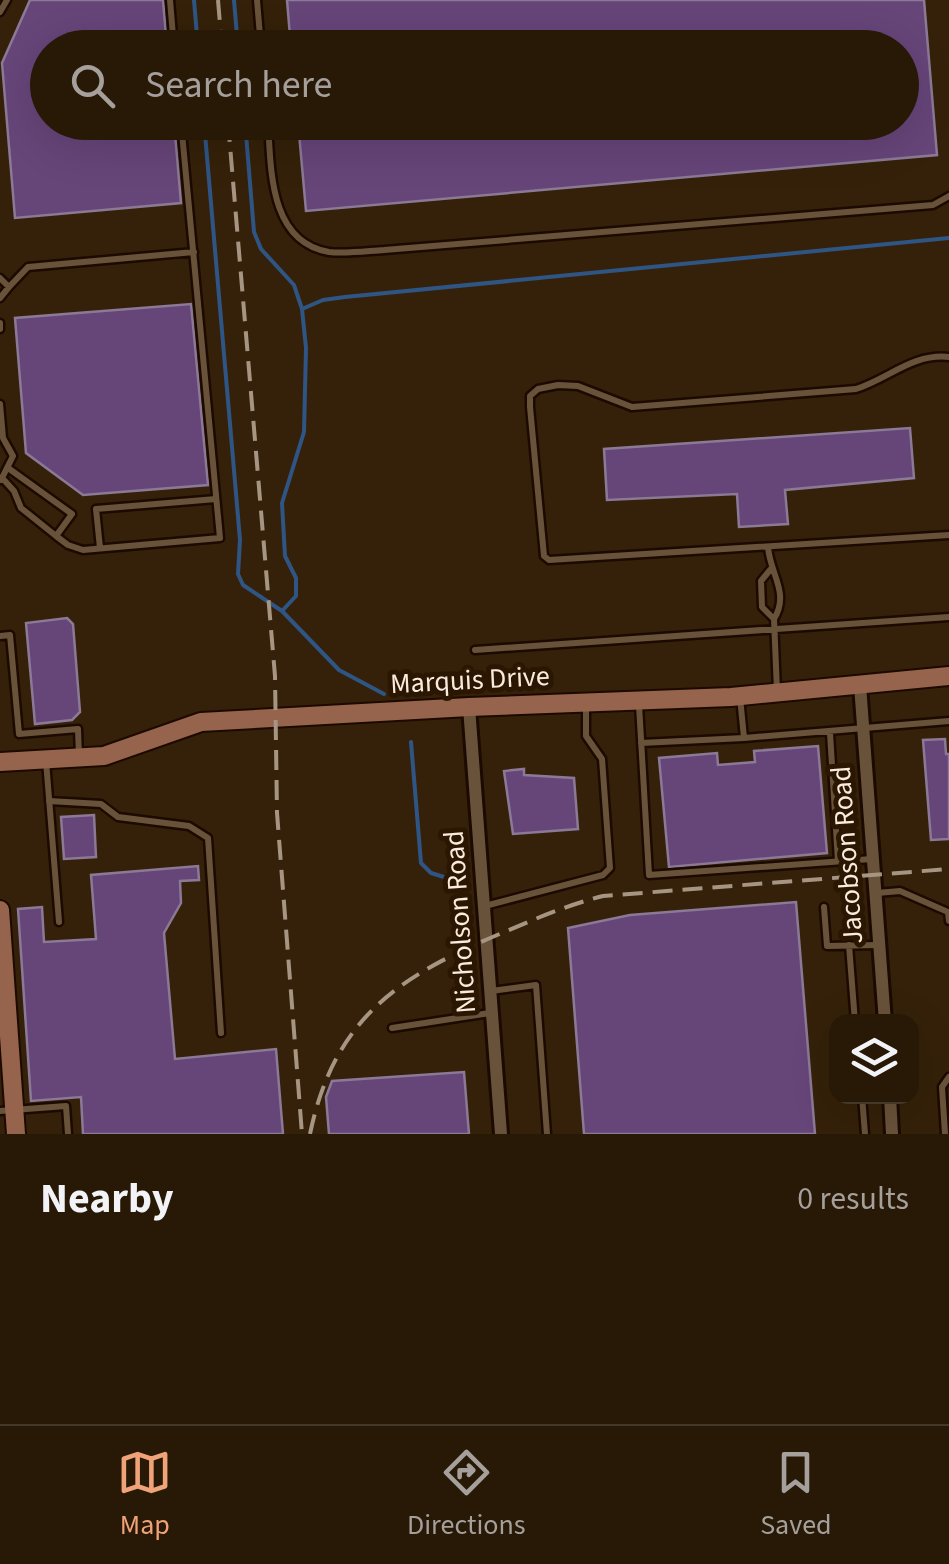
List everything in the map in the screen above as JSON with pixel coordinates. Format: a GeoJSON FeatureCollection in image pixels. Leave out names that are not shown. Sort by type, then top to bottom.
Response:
{"type":"FeatureCollection","features":[{"type":"Feature","properties":{"kind":"street","name":"Marquis Drive"},"geometry":{"type":"LineString","coordinates":[[0,762],[104,756],[200,722],[740,696],[949,676]]}},
{"type":"Feature","properties":{"kind":"street","name":"Jacobson Road"},"geometry":{"type":"LineString","coordinates":[[860,685],[884,1014]]}},
{"type":"Feature","properties":{"kind":"street","name":"Nicholson Road"},"geometry":{"type":"LineString","coordinates":[[468,707],[501,1134]]}},
{"type":"Feature","properties":{"kind":"street"},"geometry":{"type":"LineString","coordinates":[[0,911],[7,1110],[16,1134]]}},
{"type":"Feature","properties":{"kind":"street"},"geometry":{"type":"LineString","coordinates":[[890,1104],[892,1134]]}},
{"type":"Feature","properties":{"kind":"lane"},"geometry":{"type":"LineString","coordinates":[[0,12],[6,0]]}},
{"type":"Feature","properties":{"kind":"lane"},"geometry":{"type":"LineString","coordinates":[[170,0],[172,30]]}},
{"type":"Feature","properties":{"kind":"lane"},"geometry":{"type":"LineString","coordinates":[[258,0],[260,30]]}},
{"type":"Feature","properties":{"kind":"lane"},"geometry":{"type":"LineString","coordinates":[[0,404],[3,438],[13,456],[2,480],[14,492],[20,508],[68,546],[82,550],[220,538],[183,140]]}},
{"type":"Feature","properties":{"kind":"lane"},"geometry":{"type":"LineString","coordinates":[[269,140],[280,214],[296,237],[327,252],[933,204],[949,196]]}},
{"type":"Feature","properties":{"kind":"lane"},"geometry":{"type":"LineString","coordinates":[[0,298],[28,267],[194,252]]}},
{"type":"Feature","properties":{"kind":"lane"},"geometry":{"type":"LineString","coordinates":[[0,278],[9,287]]}},
{"type":"Feature","properties":{"kind":"lane"},"geometry":{"type":"LineString","coordinates":[[949,356],[920,358],[856,389],[632,406],[578,386],[538,389],[530,396],[544,556],[549,560],[949,535]]}},
{"type":"Feature","properties":{"kind":"lane"},"geometry":{"type":"LineString","coordinates":[[8,468],[72,514],[56,536]]}},
{"type":"Feature","properties":{"kind":"lane"},"geometry":{"type":"LineString","coordinates":[[100,548],[96,509],[216,499]]}},
{"type":"Feature","properties":{"kind":"lane"},"geometry":{"type":"LineString","coordinates":[[768,547],[770,570],[779,580],[782,606],[774,624],[777,692]]}},
{"type":"Feature","properties":{"kind":"lane"},"geometry":{"type":"LineString","coordinates":[[770,570],[761,581],[762,607],[774,624]]}},
{"type":"Feature","properties":{"kind":"lane"},"geometry":{"type":"LineString","coordinates":[[474,650],[774,624],[949,616]]}},
{"type":"Feature","properties":{"kind":"lane"},"geometry":{"type":"LineString","coordinates":[[0,636],[10,635],[19,734],[78,730],[80,758]]}},
{"type":"Feature","properties":{"kind":"lane"},"geometry":{"type":"LineString","coordinates":[[740,696],[744,738]]}},
{"type":"Feature","properties":{"kind":"lane"},"geometry":{"type":"LineString","coordinates":[[639,699],[649,875],[873,859]]}},
{"type":"Feature","properties":{"kind":"lane"},"geometry":{"type":"LineString","coordinates":[[484,906],[603,875],[610,868],[602,759],[586,736],[586,702]]}},
{"type":"Feature","properties":{"kind":"lane"},"geometry":{"type":"LineString","coordinates":[[642,743],[864,730],[949,720]]}},
{"type":"Feature","properties":{"kind":"lane"},"geometry":{"type":"LineString","coordinates":[[830,732],[838,862]]}},
{"type":"Feature","properties":{"kind":"lane"},"geometry":{"type":"LineString","coordinates":[[46,760],[58,922]]}},
{"type":"Feature","properties":{"kind":"lane"},"geometry":{"type":"LineString","coordinates":[[49,801],[101,804],[118,817],[189,826],[208,838],[221,1033]]}},
{"type":"Feature","properties":{"kind":"lane"},"geometry":{"type":"LineString","coordinates":[[875,893],[900,892],[948,912],[949,921]]}},
{"type":"Feature","properties":{"kind":"lane"},"geometry":{"type":"LineString","coordinates":[[824,907],[827,946],[879,945]]}},
{"type":"Feature","properties":{"kind":"lane"},"geometry":{"type":"LineString","coordinates":[[849,945],[855,1014]]}},
{"type":"Feature","properties":{"kind":"lane"},"geometry":{"type":"LineString","coordinates":[[490,991],[536,985],[548,1134]]}},
{"type":"Feature","properties":{"kind":"lane"},"geometry":{"type":"LineString","coordinates":[[392,1028],[492,1013]]}},
{"type":"Feature","properties":{"kind":"lane"},"geometry":{"type":"LineString","coordinates":[[945,1134],[942,1087],[949,1077]]}},
{"type":"Feature","properties":{"kind":"lane"},"geometry":{"type":"LineString","coordinates":[[863,1104],[865,1134]]}},
{"type":"Feature","properties":{"kind":"lane"},"geometry":{"type":"LineString","coordinates":[[7,1110],[66,1106],[68,1134]]}},
{"type":"Feature","properties":{"kind":"building"},"geometry":{"type":"Polygon","coordinates":[[[30,0],[163,0],[166,30],[30,30],[30,140],[176,140],[181,203],[15,218],[2,63],[30,0]]]}},
{"type":"Feature","properties":{"kind":"building"},"geometry":{"type":"Polygon","coordinates":[[[287,0],[924,0],[937,155],[306,211],[300,140],[919,140],[919,30],[290,30],[287,0]]]}},
{"type":"Feature","properties":{"kind":"building"},"geometry":{"type":"Polygon","coordinates":[[[191,304],[208,485],[83,495],[26,453],[15,318],[191,304]]]}},
{"type":"Feature","properties":{"kind":"building"},"geometry":{"type":"Polygon","coordinates":[[[910,428],[914,478],[785,490],[788,524],[739,527],[737,494],[607,500],[604,449],[910,428]]]}},
{"type":"Feature","properties":{"kind":"building"},"geometry":{"type":"Polygon","coordinates":[[[67,618],[73,624],[80,712],[72,720],[35,724],[26,623],[67,618]]]}},
{"type":"Feature","properties":{"kind":"building"},"geometry":{"type":"Polygon","coordinates":[[[945,739],[949,754],[949,839],[931,840],[923,740],[945,739]]]}},
{"type":"Feature","properties":{"kind":"building"},"geometry":{"type":"Polygon","coordinates":[[[818,746],[827,853],[669,867],[659,758],[717,753],[718,765],[755,762],[754,751],[818,746]]]}},
{"type":"Feature","properties":{"kind":"building"},"geometry":{"type":"Polygon","coordinates":[[[524,769],[524,775],[574,778],[578,829],[513,834],[504,771],[524,769]]]}},
{"type":"Feature","properties":{"kind":"building"},"geometry":{"type":"Polygon","coordinates":[[[94,815],[96,857],[64,859],[61,817],[94,815]]]}},
{"type":"Feature","properties":{"kind":"building"},"geometry":{"type":"Polygon","coordinates":[[[198,866],[199,880],[180,881],[181,903],[164,933],[175,1059],[276,1049],[283,1134],[83,1134],[81,1097],[31,1101],[18,909],[42,907],[44,942],[96,939],[91,875],[198,866]]]}},
{"type":"Feature","properties":{"kind":"building"},"geometry":{"type":"Polygon","coordinates":[[[796,902],[815,1134],[584,1134],[568,928],[630,915],[796,902]]]}},
{"type":"Feature","properties":{"kind":"building"},"geometry":{"type":"Polygon","coordinates":[[[464,1072],[469,1134],[329,1134],[326,1097],[332,1081],[464,1072]]]}},
{"type":"Feature","properties":{"kind":"waterway"},"geometry":{"type":"LineString","coordinates":[[194,0],[196,30]]}},
{"type":"Feature","properties":{"kind":"waterway"},"geometry":{"type":"LineString","coordinates":[[234,0],[236,30]]}},
{"type":"Feature","properties":{"kind":"waterway"},"geometry":{"type":"LineString","coordinates":[[206,140],[240,540],[238,574],[243,585],[282,611],[339,670],[384,694]]}},
{"type":"Feature","properties":{"kind":"waterway"},"geometry":{"type":"LineString","coordinates":[[246,140],[254,232],[261,249],[294,285],[302,309],[306,348],[304,432],[282,503],[285,556],[296,578],[296,596],[282,611]]}},
{"type":"Feature","properties":{"kind":"waterway"},"geometry":{"type":"LineString","coordinates":[[302,309],[323,300],[345,297],[949,238]]}},
{"type":"Feature","properties":{"kind":"waterway"},"geometry":{"type":"LineString","coordinates":[[411,742],[421,863],[431,873],[457,881]]}},
{"type":"Feature","properties":{"kind":"railway"},"geometry":{"type":"LineString","coordinates":[[218,0],[220,30]]}},
{"type":"Feature","properties":{"kind":"railway"},"geometry":{"type":"LineString","coordinates":[[230,140],[275,676],[277,813],[302,1134]]}},
{"type":"Feature","properties":{"kind":"railway"},"geometry":{"type":"LineString","coordinates":[[310,1134],[336,1060],[376,1006],[432,966],[527,923],[603,896],[949,869]]}}]}
